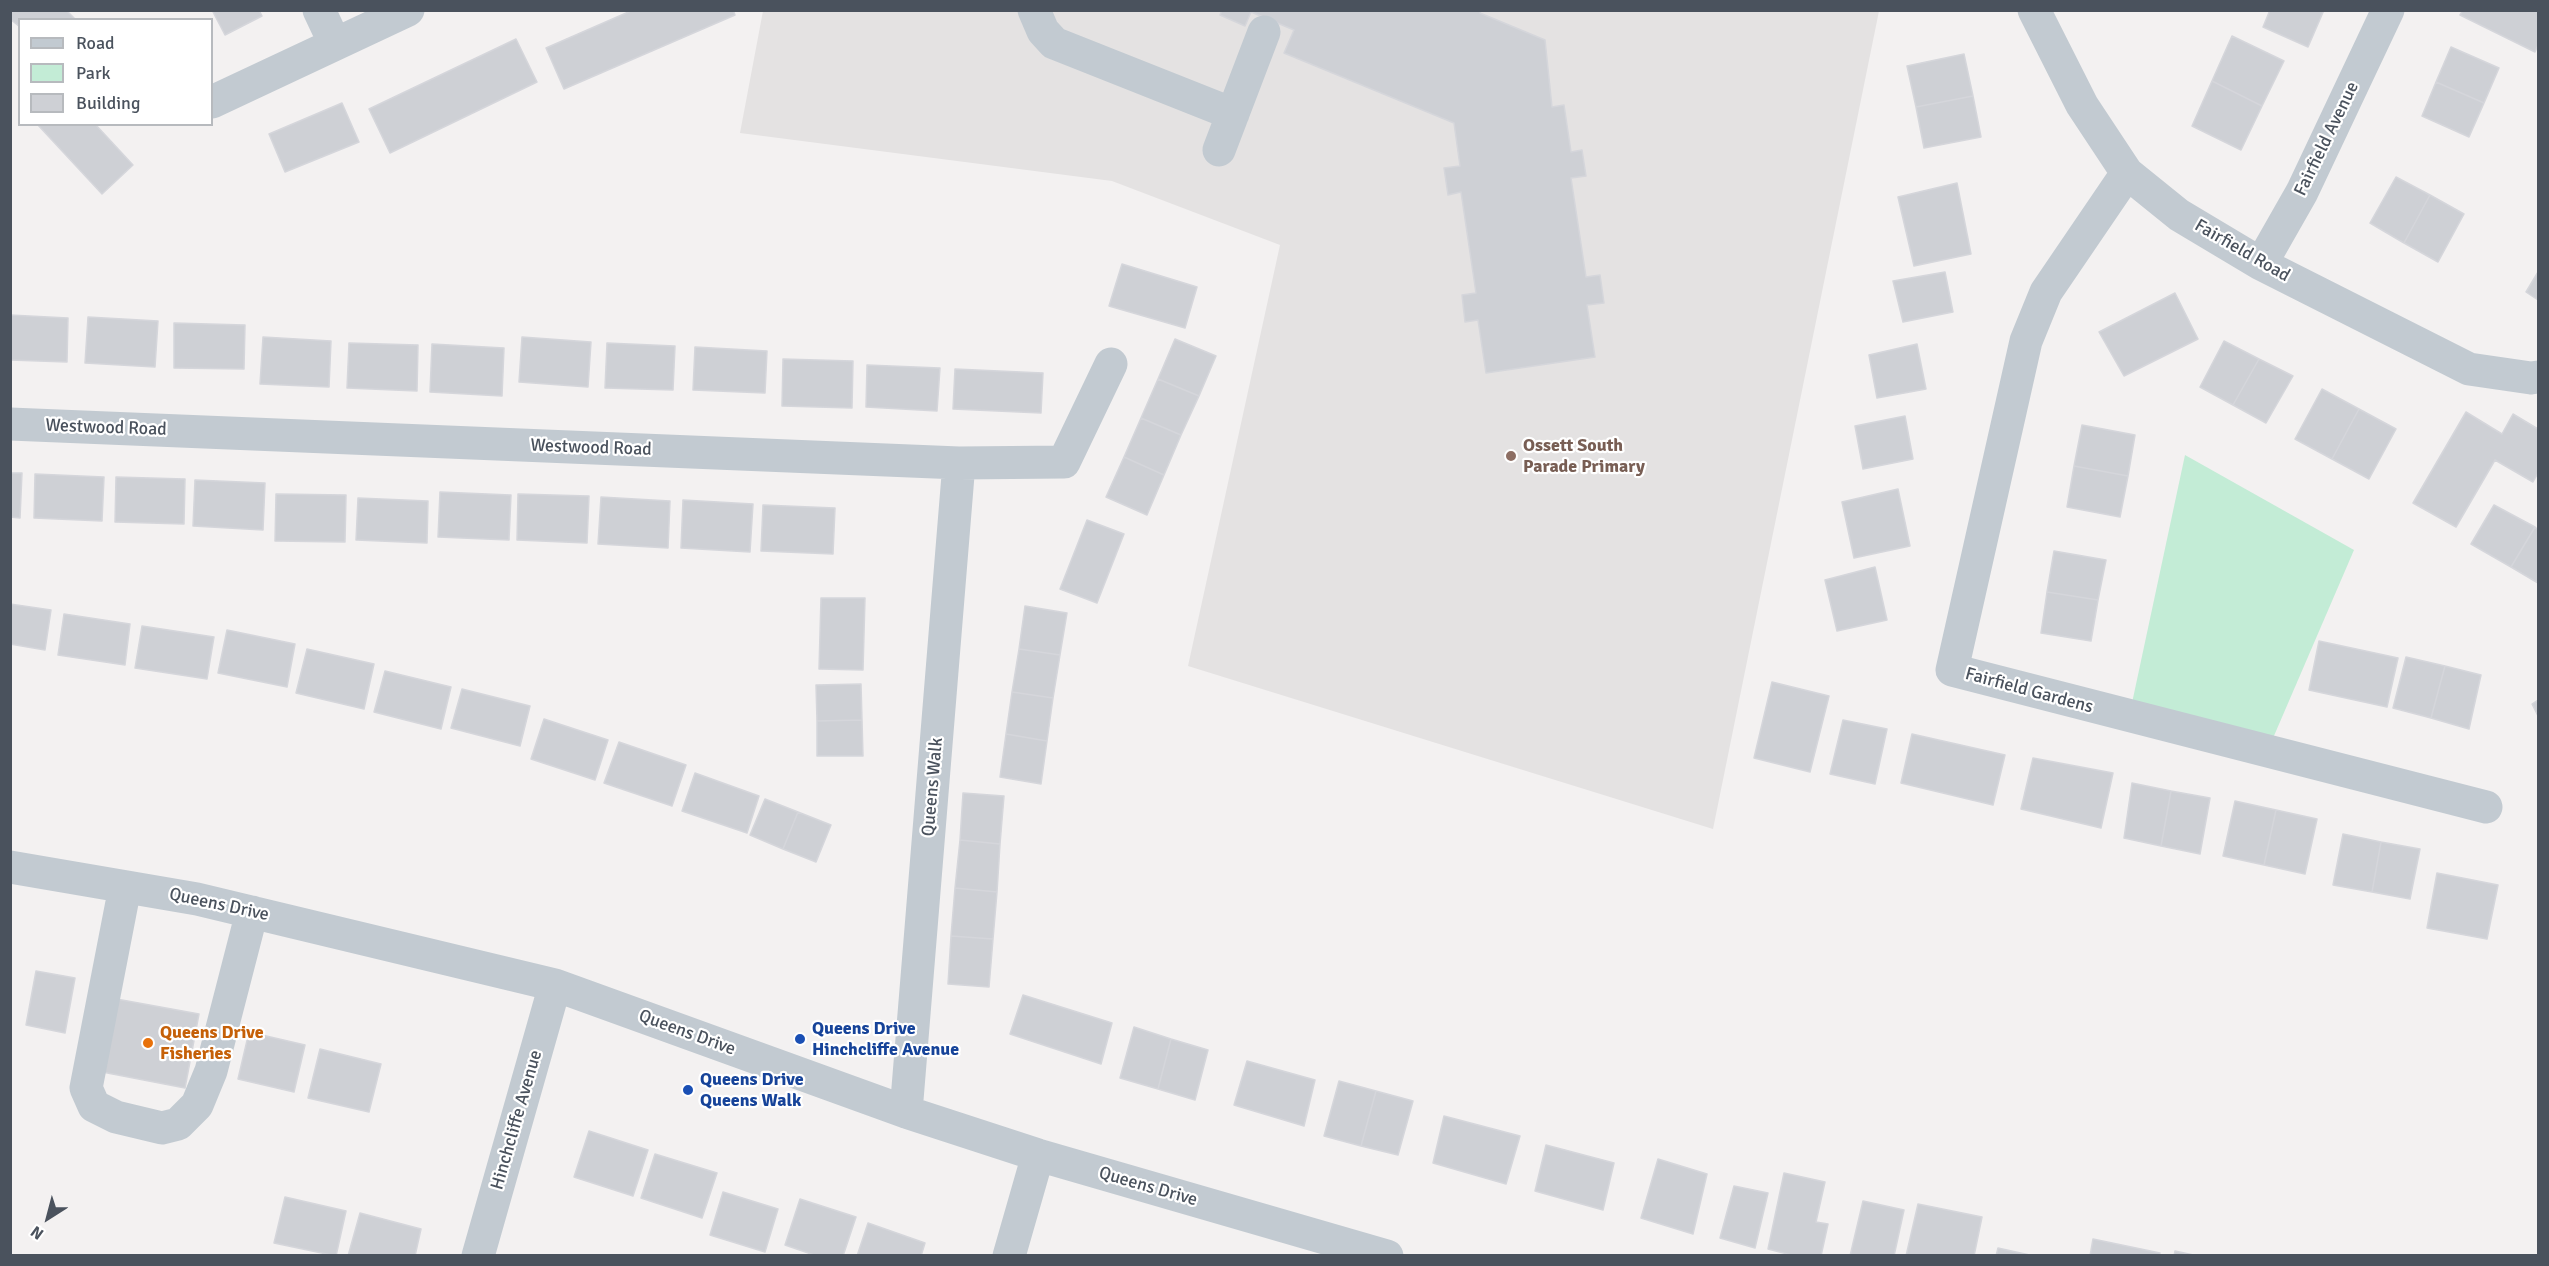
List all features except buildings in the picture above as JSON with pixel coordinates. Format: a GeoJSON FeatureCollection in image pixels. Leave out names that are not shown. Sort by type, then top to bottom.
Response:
{"type":"FeatureCollection","features":[{"type":"Feature","properties":{"kind":"street"},"geometry":{"type":"LineString","coordinates":[[319,10],[335,44]]}},
{"type":"Feature","properties":{"kind":"street"},"geometry":{"type":"LineString","coordinates":[[213,102],[408,10]]}},
{"type":"Feature","properties":{"kind":"street"},"geometry":{"type":"LineString","coordinates":[[1034,10],[1043,31],[1054,43],[1233,114]]}},
{"type":"Feature","properties":{"kind":"street","name":"Fairfield Road"},"geometry":{"type":"LineString","coordinates":[[2034,10],[2082,105],[2127,172],[2180,215],[2262,264],[2469,369],[2538,377]]}},
{"type":"Feature","properties":{"kind":"street","name":"Fairfield Avenue"},"geometry":{"type":"LineString","coordinates":[[2262,264],[2302,192],[2388,10]]}},
{"type":"Feature","properties":{"kind":"street"},"geometry":{"type":"LineString","coordinates":[[1219,150],[1264,32]]}},
{"type":"Feature","properties":{"kind":"street","name":"Fairfield Gardens"},"geometry":{"type":"LineString","coordinates":[[2127,172],[2046,292],[2026,341],[1952,670],[2486,807]]}},
{"type":"Feature","properties":{"kind":"street","name":"Westwood Road"},"geometry":{"type":"LineString","coordinates":[[10,424],[959,463],[1064,462],[1111,364]]}},
{"type":"Feature","properties":{"kind":"street","name":"Queens Walk"},"geometry":{"type":"LineString","coordinates":[[906,1112],[959,463]]}},
{"type":"Feature","properties":{"kind":"street","name":"Queens Drive"},"geometry":{"type":"LineString","coordinates":[[10,867],[197,899],[555,985],[906,1112],[1038,1155],[1387,1256]]}},
{"type":"Feature","properties":{"kind":"street"},"geometry":{"type":"LineString","coordinates":[[125,887],[86,1088],[94,1106],[116,1117],[162,1128],[178,1124],[197,1105],[211,1071],[252,912]]}},
{"type":"Feature","properties":{"kind":"street","name":"Hinchcliffe Avenue"},"geometry":{"type":"LineString","coordinates":[[478,1256],[555,985]]}},
{"type":"Feature","properties":{"kind":"street"},"geometry":{"type":"LineString","coordinates":[[1009,1256],[1038,1155]]}},
{"type":"Feature","properties":{"kind":"shaded area","name":"Ossett South Parade Primary"},"geometry":{"type":"Polygon","coordinates":[[[763,11],[1879,11],[1713,829],[1188,666],[1280,245],[1112,181],[740,133],[763,11]]]}},
{"type":"Feature","properties":{"kind":"green space"},"geometry":{"type":"Polygon","coordinates":[[[2185,455],[2354,550],[2267,752],[2129,717],[2185,455]]]}},
{"type":"Feature","properties":{"kind":"place","name":"Ossett South Parade Primary"},"geometry":{"type":"Point","coordinates":[1511,456]}},
{"type":"Feature","properties":{"kind":"place","name":"Queens Drive Hinchcliffe Avenue"},"geometry":{"type":"Point","coordinates":[800,1039]}},
{"type":"Feature","properties":{"kind":"place","name":"Queens Drive Fisheries"},"geometry":{"type":"Point","coordinates":[148,1043]}},
{"type":"Feature","properties":{"kind":"place","name":"Queens Drive Queens Walk"},"geometry":{"type":"Point","coordinates":[688,1090]}}]}
